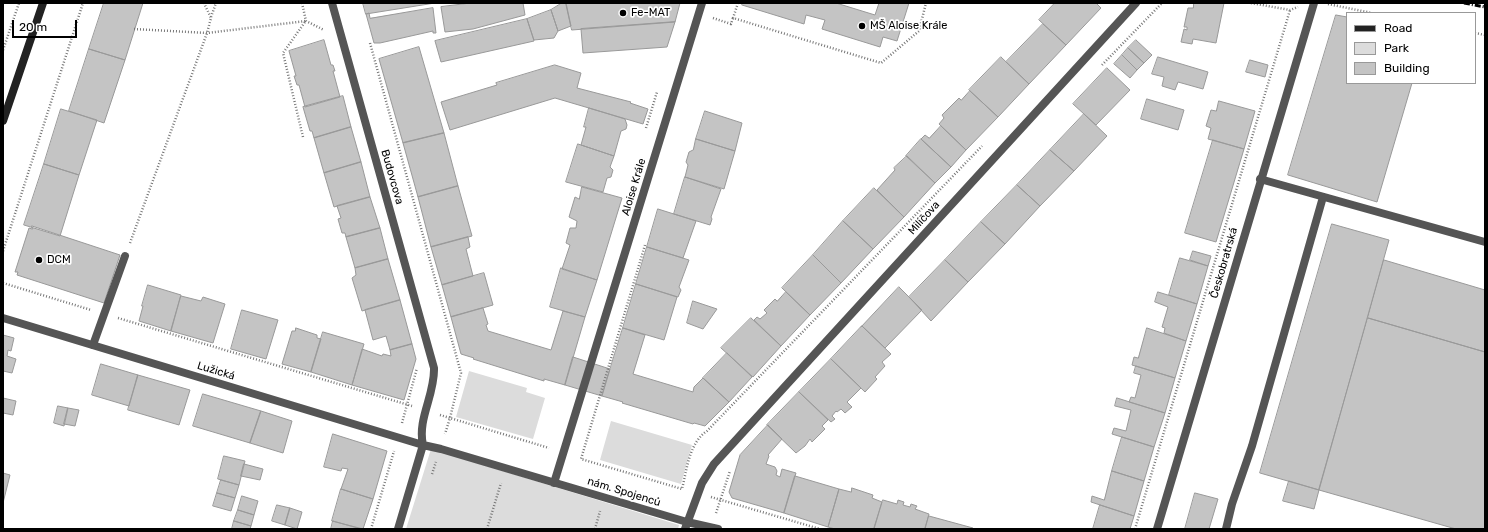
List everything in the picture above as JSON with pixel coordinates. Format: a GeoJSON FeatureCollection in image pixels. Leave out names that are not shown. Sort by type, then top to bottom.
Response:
{"type":"FeatureCollection","features":[{"type":"Feature","properties":{"kind":"street"},"geometry":{"type":"LineString","coordinates":[[3,121],[41,3]]}},
{"type":"Feature","properties":{"kind":"street","name":"Budovcova"},"geometry":{"type":"LineString","coordinates":[[332,3],[432,358],[434,368],[434,385],[426,411]]}},
{"type":"Feature","properties":{"kind":"street","name":"Aloise Krále"},"geometry":{"type":"LineString","coordinates":[[554,483],[702,3]]}},
{"type":"Feature","properties":{"kind":"street","name":"Milíčova"},"geometry":{"type":"LineString","coordinates":[[698,493],[710,469],[1136,3]]}},
{"type":"Feature","properties":{"kind":"street","name":"Českobratrská"},"geometry":{"type":"LineString","coordinates":[[1157,529],[1260,179],[1314,3]]}},
{"type":"Feature","properties":{"kind":"street"},"geometry":{"type":"LineString","coordinates":[[1260,179],[1485,242]]}},
{"type":"Feature","properties":{"kind":"street"},"geometry":{"type":"LineString","coordinates":[[1226,529],[1232,504],[1252,446],[1323,197]]}},
{"type":"Feature","properties":{"kind":"street"},"geometry":{"type":"LineString","coordinates":[[93,345],[125,256]]}},
{"type":"Feature","properties":{"kind":"street","name":"Lužická"},"geometry":{"type":"LineString","coordinates":[[3,318],[398,436],[423,445]]}},
{"type":"Feature","properties":{"kind":"street"},"geometry":{"type":"LineString","coordinates":[[398,529],[423,445],[421,426],[426,411]]}},
{"type":"Feature","properties":{"kind":"street","name":"nám. Spojenců"},"geometry":{"type":"LineString","coordinates":[[423,445],[554,483],[686,526],[718,529]]}},
{"type":"Feature","properties":{"kind":"street"},"geometry":{"type":"LineString","coordinates":[[686,526],[698,493]]}},
{"type":"Feature","properties":{"kind":"path"},"geometry":{"type":"LineString","coordinates":[[3,50],[19,3]]}},
{"type":"Feature","properties":{"kind":"path"},"geometry":{"type":"LineString","coordinates":[[3,249],[83,3]]}},
{"type":"Feature","properties":{"kind":"path"},"geometry":{"type":"LineString","coordinates":[[204,3],[211,18]]}},
{"type":"Feature","properties":{"kind":"path"},"geometry":{"type":"LineString","coordinates":[[125,256],[207,33],[216,3]]}},
{"type":"Feature","properties":{"kind":"path"},"geometry":{"type":"LineString","coordinates":[[302,3],[306,22],[283,53],[303,136]]}},
{"type":"Feature","properties":{"kind":"path"},"geometry":{"type":"LineString","coordinates":[[699,14],[731,24],[738,3]]}},
{"type":"Feature","properties":{"kind":"path"},"geometry":{"type":"LineString","coordinates":[[733,18],[881,63],[919,30],[926,3]]}},
{"type":"Feature","properties":{"kind":"path"},"geometry":{"type":"LineString","coordinates":[[1250,3],[1290,10],[1303,5]]}},
{"type":"Feature","properties":{"kind":"path"},"geometry":{"type":"LineString","coordinates":[[1322,3],[1367,12]]}},
{"type":"Feature","properties":{"kind":"path"},"geometry":{"type":"LineString","coordinates":[[1135,529],[1290,10]]}},
{"type":"Feature","properties":{"kind":"path"},"geometry":{"type":"LineString","coordinates":[[713,18],[715,13]]}},
{"type":"Feature","properties":{"kind":"path"},"geometry":{"type":"LineString","coordinates":[[134,29],[207,33],[306,22],[328,32]]}},
{"type":"Feature","properties":{"kind":"path"},"geometry":{"type":"LineString","coordinates":[[370,42],[462,373],[450,418]]}},
{"type":"Feature","properties":{"kind":"path"},"geometry":{"type":"LineString","coordinates":[[644,132],[658,88]]}},
{"type":"Feature","properties":{"kind":"path"},"geometry":{"type":"LineString","coordinates":[[682,489],[694,445],[700,436],[707,431],[982,146]]}},
{"type":"Feature","properties":{"kind":"path"},"geometry":{"type":"LineString","coordinates":[[647,238],[581,459],[820,529]]}},
{"type":"Feature","properties":{"kind":"path"},"geometry":{"type":"LineString","coordinates":[[3,283],[549,448],[551,445]]}},
{"type":"Feature","properties":{"kind":"path"},"geometry":{"type":"LineString","coordinates":[[371,529],[418,367]]}},
{"type":"Feature","properties":{"kind":"path"},"geometry":{"type":"LineString","coordinates":[[487,529],[505,469]]}},
{"type":"Feature","properties":{"kind":"green space"},"geometry":{"type":"Polygon","coordinates":[[[469,371],[527,388],[526,392],[545,398],[533,439],[456,417],[469,371]]]}},
{"type":"Feature","properties":{"kind":"green space"},"geometry":{"type":"Polygon","coordinates":[[[611,421],[692,445],[681,484],[600,460],[611,421]]]}},
{"type":"Feature","properties":{"kind":"green space"},"geometry":{"type":"Polygon","coordinates":[[[431,449],[679,525],[678,529],[406,529],[431,449]]]}},
{"type":"Feature","properties":{"kind":"building"},"geometry":{"type":"Polygon","coordinates":[[[104,3],[143,3],[125,60],[89,49],[104,3]]]}},
{"type":"Feature","properties":{"kind":"building"},"geometry":{"type":"Polygon","coordinates":[[[363,3],[435,3],[366,14],[363,3]]]}},
{"type":"Feature","properties":{"kind":"building"},"geometry":{"type":"Polygon","coordinates":[[[471,3],[523,3],[525,15],[473,29],[445,32],[441,7],[471,3]]]}},
{"type":"Feature","properties":{"kind":"building"},"geometry":{"type":"Polygon","coordinates":[[[562,3],[566,3],[571,26],[558,31],[551,10],[562,3]]]}},
{"type":"Feature","properties":{"kind":"building","name":"Fe-MAT"},"geometry":{"type":"Polygon","coordinates":[[[566,3],[680,3],[675,22],[572,30],[566,3]]]}},
{"type":"Feature","properties":{"kind":"building","name":"MŠ Aloise Krále"},"geometry":{"type":"Polygon","coordinates":[[[743,3],[836,3],[875,15],[879,3],[909,3],[897,41],[883,37],[880,47],[822,29],[825,20],[806,15],[804,24],[742,5],[743,3]]]}},
{"type":"Feature","properties":{"kind":"building"},"geometry":{"type":"Polygon","coordinates":[[[1055,3],[1096,3],[1101,8],[1066,45],[1039,20],[1055,3]]]}},
{"type":"Feature","properties":{"kind":"building"},"geometry":{"type":"Polygon","coordinates":[[[1194,3],[1224,3],[1216,43],[1193,39],[1192,44],[1181,42],[1184,29],[1187,30],[1187,27],[1184,27],[1188,8],[1193,8],[1194,3]]]}},
{"type":"Feature","properties":{"kind":"building"},"geometry":{"type":"Polygon","coordinates":[[[433,8],[436,33],[433,33],[433,31],[374,43],[366,14],[369,13],[370,18],[433,8]]]}},
{"type":"Feature","properties":{"kind":"building"},"geometry":{"type":"Polygon","coordinates":[[[551,10],[558,31],[554,38],[534,40],[527,19],[551,10]]]}},
{"type":"Feature","properties":{"kind":"building"},"geometry":{"type":"Polygon","coordinates":[[[1336,15],[1346,17],[1346,84],[1412,84],[1377,202],[1288,175],[1336,15]]]}},
{"type":"Feature","properties":{"kind":"building"},"geometry":{"type":"Polygon","coordinates":[[[527,19],[534,41],[441,62],[435,41],[527,19]]]}},
{"type":"Feature","properties":{"kind":"building"},"geometry":{"type":"Polygon","coordinates":[[[675,22],[667,47],[583,53],[581,29],[675,22]]]}},
{"type":"Feature","properties":{"kind":"building"},"geometry":{"type":"Polygon","coordinates":[[[1043,24],[1066,45],[1029,84],[1006,62],[1043,24]]]}},
{"type":"Feature","properties":{"kind":"building"},"geometry":{"type":"Polygon","coordinates":[[[324,40],[331,65],[333,65],[335,71],[333,71],[340,97],[305,107],[299,85],[297,85],[294,76],[296,76],[289,51],[324,40]]]}},
{"type":"Feature","properties":{"kind":"building"},"geometry":{"type":"Polygon","coordinates":[[[1136,40],[1152,55],[1144,63],[1128,48],[1136,40]]]}},
{"type":"Feature","properties":{"kind":"building"},"geometry":{"type":"Polygon","coordinates":[[[419,47],[444,133],[403,143],[379,59],[419,47]]]}},
{"type":"Feature","properties":{"kind":"building"},"geometry":{"type":"Polygon","coordinates":[[[1128,48],[1144,63],[1137,70],[1122,55],[1128,48]]]}},
{"type":"Feature","properties":{"kind":"building"},"geometry":{"type":"Polygon","coordinates":[[[89,49],[125,60],[104,123],[69,111],[89,49]]]}},
{"type":"Feature","properties":{"kind":"building"},"geometry":{"type":"Polygon","coordinates":[[[1122,55],[1137,70],[1130,78],[1114,64],[1122,55]]]}},
{"type":"Feature","properties":{"kind":"building"},"geometry":{"type":"Polygon","coordinates":[[[1001,57],[1029,84],[998,117],[969,90],[1001,57]]]}},
{"type":"Feature","properties":{"kind":"building"},"geometry":{"type":"Polygon","coordinates":[[[1158,57],[1208,72],[1203,89],[1178,82],[1175,90],[1162,86],[1164,77],[1152,74],[1158,57]]]}},
{"type":"Feature","properties":{"kind":"building"},"geometry":{"type":"Polygon","coordinates":[[[1250,60],[1268,65],[1265,77],[1246,72],[1250,60]]]}},
{"type":"Feature","properties":{"kind":"building"},"geometry":{"type":"Polygon","coordinates":[[[555,65],[581,73],[577,88],[631,102],[630,103],[648,109],[643,124],[555,98],[450,130],[441,102],[555,65]]]}},
{"type":"Feature","properties":{"kind":"building"},"geometry":{"type":"Polygon","coordinates":[[[1107,68],[1130,90],[1096,125],[1073,104],[1107,68]]]}},
{"type":"Feature","properties":{"kind":"building"},"geometry":{"type":"Polygon","coordinates":[[[970,91],[998,117],[966,150],[939,124],[944,118],[942,115],[959,98],[961,100],[970,91]]]}},
{"type":"Feature","properties":{"kind":"building"},"geometry":{"type":"Polygon","coordinates":[[[343,96],[351,127],[314,138],[312,131],[310,131],[303,107],[343,96]]]}},
{"type":"Feature","properties":{"kind":"building"},"geometry":{"type":"Polygon","coordinates":[[[1147,99],[1184,110],[1178,130],[1141,119],[1147,99]]]}},
{"type":"Feature","properties":{"kind":"building"},"geometry":{"type":"Polygon","coordinates":[[[1219,101],[1255,111],[1244,149],[1208,139],[1211,128],[1206,126],[1211,110],[1216,111],[1219,101]]]}},
{"type":"Feature","properties":{"kind":"building"},"geometry":{"type":"Polygon","coordinates":[[[589,108],[625,119],[627,125],[626,129],[621,131],[614,156],[581,145],[589,108]]]}},
{"type":"Feature","properties":{"kind":"building"},"geometry":{"type":"Polygon","coordinates":[[[61,109],[97,120],[79,175],[44,164],[61,109]]]}},
{"type":"Feature","properties":{"kind":"building"},"geometry":{"type":"Polygon","coordinates":[[[705,111],[742,123],[735,151],[696,139],[705,111]]]}},
{"type":"Feature","properties":{"kind":"building"},"geometry":{"type":"Polygon","coordinates":[[[1084,114],[1107,136],[1074,171],[1050,150],[1084,114]]]}},
{"type":"Feature","properties":{"kind":"building"},"geometry":{"type":"Polygon","coordinates":[[[941,126],[966,150],[951,167],[921,139],[925,135],[929,138],[941,126]]]}},
{"type":"Feature","properties":{"kind":"building"},"geometry":{"type":"Polygon","coordinates":[[[351,127],[361,162],[324,173],[314,138],[351,127]]]}},
{"type":"Feature","properties":{"kind":"building"},"geometry":{"type":"Polygon","coordinates":[[[444,133],[458,186],[418,197],[403,143],[444,133]]]}},
{"type":"Feature","properties":{"kind":"building"},"geometry":{"type":"Polygon","coordinates":[[[696,139],[735,151],[724,189],[685,177],[688,165],[686,162],[689,152],[693,150],[696,139]]]}},
{"type":"Feature","properties":{"kind":"building"},"geometry":{"type":"Polygon","coordinates":[[[921,139],[951,167],[935,183],[906,156],[921,139]]]}},
{"type":"Feature","properties":{"kind":"building"},"geometry":{"type":"Polygon","coordinates":[[[1213,140],[1244,149],[1216,242],[1185,233],[1213,140]]]}},
{"type":"Feature","properties":{"kind":"building"},"geometry":{"type":"Polygon","coordinates":[[[578,144],[614,156],[610,167],[613,170],[611,177],[607,178],[603,192],[566,182],[578,144]]]}},
{"type":"Feature","properties":{"kind":"building"},"geometry":{"type":"Polygon","coordinates":[[[1050,150],[1074,171],[1040,206],[1017,185],[1050,150]]]}},
{"type":"Feature","properties":{"kind":"building"},"geometry":{"type":"Polygon","coordinates":[[[907,156],[935,183],[904,217],[877,190],[895,170],[894,168],[907,156]]]}},
{"type":"Feature","properties":{"kind":"building"},"geometry":{"type":"Polygon","coordinates":[[[361,162],[370,197],[334,207],[324,173],[361,162]]]}},
{"type":"Feature","properties":{"kind":"building"},"geometry":{"type":"Polygon","coordinates":[[[44,164],[79,175],[60,236],[24,225],[44,164]]]}},
{"type":"Feature","properties":{"kind":"building"},"geometry":{"type":"Polygon","coordinates":[[[685,177],[721,189],[711,217],[712,219],[710,225],[674,214],[685,177]]]}},
{"type":"Feature","properties":{"kind":"building"},"geometry":{"type":"Polygon","coordinates":[[[1017,185],[1040,206],[1005,244],[981,222],[1017,185]]]}},
{"type":"Feature","properties":{"kind":"building"},"geometry":{"type":"Polygon","coordinates":[[[458,186],[472,236],[431,247],[418,197],[458,186]]]}},
{"type":"Feature","properties":{"kind":"building"},"geometry":{"type":"Polygon","coordinates":[[[582,187],[622,198],[597,280],[562,269],[570,245],[566,243],[570,228],[576,228],[577,221],[569,217],[575,197],[579,199],[582,187]]]}},
{"type":"Feature","properties":{"kind":"building"},"geometry":{"type":"Polygon","coordinates":[[[874,188],[904,217],[873,249],[843,221],[874,188]]]}},
{"type":"Feature","properties":{"kind":"building"},"geometry":{"type":"Polygon","coordinates":[[[370,197],[380,228],[346,237],[345,233],[342,233],[338,219],[341,218],[337,206],[370,197]]]}},
{"type":"Feature","properties":{"kind":"building"},"geometry":{"type":"Polygon","coordinates":[[[658,209],[696,221],[683,258],[647,247],[658,209]]]}},
{"type":"Feature","properties":{"kind":"building"},"geometry":{"type":"Polygon","coordinates":[[[843,221],[873,249],[841,283],[813,255],[843,221]]]}},
{"type":"Feature","properties":{"kind":"building"},"geometry":{"type":"Polygon","coordinates":[[[981,222],[1005,244],[968,282],[945,260],[981,222]]]}},
{"type":"Feature","properties":{"kind":"building"},"geometry":{"type":"Polygon","coordinates":[[[1332,224],[1389,240],[1319,490],[1260,473],[1332,224]]]}},
{"type":"Feature","properties":{"kind":"building"},"geometry":{"type":"Polygon","coordinates":[[[32,226],[120,255],[104,303],[17,275],[18,272],[15,272],[29,228],[32,229],[32,226]]]}},
{"type":"Feature","properties":{"kind":"building"},"geometry":{"type":"Polygon","coordinates":[[[380,228],[388,259],[355,268],[346,237],[380,228]]]}},
{"type":"Feature","properties":{"kind":"building"},"geometry":{"type":"Polygon","coordinates":[[[468,237],[470,247],[466,249],[473,276],[442,285],[431,247],[468,237]]]}},
{"type":"Feature","properties":{"kind":"building"},"geometry":{"type":"Polygon","coordinates":[[[647,247],[689,260],[679,287],[681,290],[678,297],[636,284],[647,247]]]}},
{"type":"Feature","properties":{"kind":"building"},"geometry":{"type":"Polygon","coordinates":[[[1193,251],[1211,256],[1208,266],[1190,260],[1193,251]]]}},
{"type":"Feature","properties":{"kind":"building"},"geometry":{"type":"Polygon","coordinates":[[[813,255],[841,283],[810,315],[782,288],[813,255]]]}},
{"type":"Feature","properties":{"kind":"building"},"geometry":{"type":"Polygon","coordinates":[[[1180,258],[1208,266],[1197,304],[1169,295],[1180,258]]]}},
{"type":"Feature","properties":{"kind":"building"},"geometry":{"type":"Polygon","coordinates":[[[388,259],[400,300],[362,311],[352,278],[356,275],[355,268],[388,259]]]}},
{"type":"Feature","properties":{"kind":"building"},"geometry":{"type":"Polygon","coordinates":[[[945,260],[968,282],[931,321],[909,297],[945,260]]]}},
{"type":"Feature","properties":{"kind":"building"},"geometry":{"type":"Polygon","coordinates":[[[1384,260],[1485,290],[1485,352],[1368,318],[1384,260]]]}},
{"type":"Feature","properties":{"kind":"building"},"geometry":{"type":"Polygon","coordinates":[[[561,268],[597,280],[585,317],[550,307],[561,268]]]}},
{"type":"Feature","properties":{"kind":"building"},"geometry":{"type":"Polygon","coordinates":[[[484,273],[493,305],[451,317],[442,285],[484,273]]]}},
{"type":"Feature","properties":{"kind":"building"},"geometry":{"type":"Polygon","coordinates":[[[636,284],[677,297],[664,340],[623,328],[636,284]]]}},
{"type":"Feature","properties":{"kind":"building"},"geometry":{"type":"Polygon","coordinates":[[[148,285],[181,295],[171,331],[139,321],[148,285]]]}},
{"type":"Feature","properties":{"kind":"building"},"geometry":{"type":"Polygon","coordinates":[[[899,287],[922,310],[885,348],[862,326],[861,327],[899,287]]]}},
{"type":"Feature","properties":{"kind":"building"},"geometry":{"type":"Polygon","coordinates":[[[786,292],[810,315],[781,346],[754,320],[757,317],[760,319],[767,313],[764,310],[775,299],[777,301],[786,292]]]}},
{"type":"Feature","properties":{"kind":"building"},"geometry":{"type":"Polygon","coordinates":[[[1158,292],[1197,304],[1186,341],[1164,333],[1165,328],[1162,327],[1168,307],[1155,302],[1158,292]]]}},
{"type":"Feature","properties":{"kind":"building"},"geometry":{"type":"Polygon","coordinates":[[[181,296],[201,301],[203,297],[225,304],[213,343],[171,331],[181,296]]]}},
{"type":"Feature","properties":{"kind":"building"},"geometry":{"type":"Polygon","coordinates":[[[400,300],[412,344],[390,350],[386,336],[373,340],[365,310],[400,300]]]}},
{"type":"Feature","properties":{"kind":"building"},"geometry":{"type":"Polygon","coordinates":[[[693,301],[717,309],[703,329],[687,323],[693,301]]]}},
{"type":"Feature","properties":{"kind":"building"},"geometry":{"type":"Polygon","coordinates":[[[483,308],[488,324],[486,325],[488,331],[551,350],[563,311],[585,317],[565,385],[544,379],[544,381],[461,354],[451,317],[483,308]]]}},
{"type":"Feature","properties":{"kind":"building"},"geometry":{"type":"Polygon","coordinates":[[[242,310],[278,320],[266,359],[231,349],[242,310]]]}},
{"type":"Feature","properties":{"kind":"building"},"geometry":{"type":"Polygon","coordinates":[[[751,318],[781,346],[753,377],[721,348],[751,318]]]}},
{"type":"Feature","properties":{"kind":"building"},"geometry":{"type":"Polygon","coordinates":[[[1368,318],[1485,352],[1485,529],[1456,529],[1319,490],[1368,318]]]}},
{"type":"Feature","properties":{"kind":"building"},"geometry":{"type":"Polygon","coordinates":[[[862,326],[891,354],[882,362],[885,366],[875,377],[877,379],[865,392],[831,359],[862,326]]]}},
{"type":"Feature","properties":{"kind":"building"},"geometry":{"type":"Polygon","coordinates":[[[296,328],[317,335],[317,338],[321,339],[311,372],[282,364],[292,331],[295,331],[296,328]]]}},
{"type":"Feature","properties":{"kind":"building"},"geometry":{"type":"Polygon","coordinates":[[[623,328],[645,335],[633,374],[693,392],[694,387],[703,378],[729,402],[705,426],[693,424],[602,396],[623,328]]]}},
{"type":"Feature","properties":{"kind":"building"},"geometry":{"type":"Polygon","coordinates":[[[1147,328],[1186,341],[1175,378],[1132,365],[1134,357],[1138,358],[1147,328]]]}},
{"type":"Feature","properties":{"kind":"building"},"geometry":{"type":"Polygon","coordinates":[[[323,332],[364,344],[352,385],[311,372],[323,332]]]}},
{"type":"Feature","properties":{"kind":"building"},"geometry":{"type":"Polygon","coordinates":[[[3,335],[14,338],[11,351],[8,350],[7,356],[16,359],[12,373],[3,371],[3,335]]]}},
{"type":"Feature","properties":{"kind":"building"},"geometry":{"type":"Polygon","coordinates":[[[412,344],[416,359],[404,400],[352,385],[362,349],[382,356],[383,354],[391,356],[390,350],[412,344]]]}},
{"type":"Feature","properties":{"kind":"building"},"geometry":{"type":"Polygon","coordinates":[[[727,353],[752,377],[729,402],[703,378],[727,353]]]}},
{"type":"Feature","properties":{"kind":"building"},"geometry":{"type":"Polygon","coordinates":[[[573,357],[610,369],[602,396],[565,385],[573,357]]]}},
{"type":"Feature","properties":{"kind":"building"},"geometry":{"type":"Polygon","coordinates":[[[831,359],[861,388],[847,402],[852,407],[845,413],[841,409],[837,412],[836,411],[832,416],[835,419],[831,422],[799,392],[831,359]]]}},
{"type":"Feature","properties":{"kind":"building"},"geometry":{"type":"Polygon","coordinates":[[[101,364],[138,375],[129,406],[92,395],[101,364]]]}},
{"type":"Feature","properties":{"kind":"building"},"geometry":{"type":"Polygon","coordinates":[[[1136,366],[1175,378],[1165,413],[1129,402],[1131,397],[1135,398],[1141,375],[1134,373],[1136,366]]]}},
{"type":"Feature","properties":{"kind":"building"},"geometry":{"type":"Polygon","coordinates":[[[138,375],[190,390],[179,425],[128,410],[138,375]]]}},
{"type":"Feature","properties":{"kind":"building"},"geometry":{"type":"Polygon","coordinates":[[[799,392],[828,420],[822,426],[825,429],[812,442],[810,439],[805,446],[796,453],[767,425],[799,392]]]}},
{"type":"Feature","properties":{"kind":"building"},"geometry":{"type":"Polygon","coordinates":[[[203,394],[261,411],[250,443],[193,426],[203,394]]]}},
{"type":"Feature","properties":{"kind":"building"},"geometry":{"type":"Polygon","coordinates":[[[3,398],[16,401],[13,415],[3,413],[3,398]]]}},
{"type":"Feature","properties":{"kind":"building"},"geometry":{"type":"Polygon","coordinates":[[[1117,398],[1165,413],[1154,447],[1112,434],[1114,428],[1126,431],[1131,410],[1115,406],[1117,398]]]}},
{"type":"Feature","properties":{"kind":"building"},"geometry":{"type":"Polygon","coordinates":[[[58,406],[68,408],[64,426],[54,423],[58,406]]]}},
{"type":"Feature","properties":{"kind":"building"},"geometry":{"type":"Polygon","coordinates":[[[68,408],[79,410],[75,426],[64,424],[68,408]]]}},
{"type":"Feature","properties":{"kind":"building"},"geometry":{"type":"Polygon","coordinates":[[[261,411],[292,421],[283,453],[250,443],[261,411]]]}},
{"type":"Feature","properties":{"kind":"building"},"geometry":{"type":"Polygon","coordinates":[[[768,425],[782,439],[768,455],[766,464],[775,467],[777,471],[776,475],[780,477],[782,469],[796,473],[784,513],[732,498],[729,492],[740,455],[768,425]]]}},
{"type":"Feature","properties":{"kind":"building"},"geometry":{"type":"Polygon","coordinates":[[[333,434],[387,451],[373,499],[341,489],[348,469],[342,468],[341,471],[324,467],[333,434]]]}},
{"type":"Feature","properties":{"kind":"building"},"geometry":{"type":"Polygon","coordinates":[[[1122,437],[1154,447],[1144,481],[1112,471],[1122,437]]]}},
{"type":"Feature","properties":{"kind":"building"},"geometry":{"type":"Polygon","coordinates":[[[224,456],[245,461],[239,485],[218,479],[224,456]]]}},
{"type":"Feature","properties":{"kind":"building"},"geometry":{"type":"Polygon","coordinates":[[[244,464],[263,469],[260,480],[241,476],[244,464]]]}},
{"type":"Feature","properties":{"kind":"building"},"geometry":{"type":"Polygon","coordinates":[[[1112,471],[1144,481],[1134,516],[1091,502],[1092,496],[1104,500],[1112,471]]]}},
{"type":"Feature","properties":{"kind":"building"},"geometry":{"type":"Polygon","coordinates":[[[3,473],[10,475],[3,503],[3,473]]]}},
{"type":"Feature","properties":{"kind":"building"},"geometry":{"type":"Polygon","coordinates":[[[795,476],[839,489],[828,527],[784,513],[795,476]]]}},
{"type":"Feature","properties":{"kind":"building"},"geometry":{"type":"Polygon","coordinates":[[[221,480],[239,485],[235,498],[217,493],[221,480]]]}},
{"type":"Feature","properties":{"kind":"building"},"geometry":{"type":"Polygon","coordinates":[[[1289,481],[1319,490],[1314,509],[1283,501],[1289,481]]]}},
{"type":"Feature","properties":{"kind":"building"},"geometry":{"type":"Polygon","coordinates":[[[852,488],[873,495],[872,498],[882,502],[874,529],[835,529],[828,527],[839,489],[851,492],[852,488]]]}},
{"type":"Feature","properties":{"kind":"building"},"geometry":{"type":"Polygon","coordinates":[[[341,489],[373,499],[363,529],[332,521],[341,489]]]}},
{"type":"Feature","properties":{"kind":"building"},"geometry":{"type":"Polygon","coordinates":[[[217,493],[235,498],[231,511],[213,506],[217,493]]]}},
{"type":"Feature","properties":{"kind":"building"},"geometry":{"type":"Polygon","coordinates":[[[1195,493],[1218,499],[1209,529],[1185,529],[1195,493]]]}},
{"type":"Feature","properties":{"kind":"building"},"geometry":{"type":"Polygon","coordinates":[[[242,496],[258,501],[254,515],[238,510],[242,496]]]}},
{"type":"Feature","properties":{"kind":"building"},"geometry":{"type":"Polygon","coordinates":[[[883,500],[897,504],[898,500],[904,502],[903,505],[910,507],[911,504],[917,506],[915,509],[929,514],[925,529],[874,529],[883,500]]]}},
{"type":"Feature","properties":{"kind":"building"},"geometry":{"type":"Polygon","coordinates":[[[277,505],[290,508],[285,525],[272,521],[277,505]]]}},
{"type":"Feature","properties":{"kind":"building"},"geometry":{"type":"Polygon","coordinates":[[[1100,505],[1134,516],[1130,529],[1093,529],[1100,505]]]}},
{"type":"Feature","properties":{"kind":"building"},"geometry":{"type":"Polygon","coordinates":[[[290,508],[302,512],[297,529],[285,525],[290,508]]]}},
{"type":"Feature","properties":{"kind":"building"},"geometry":{"type":"Polygon","coordinates":[[[238,510],[254,515],[251,526],[234,521],[238,510]]]}},
{"type":"Feature","properties":{"kind":"building"},"geometry":{"type":"Polygon","coordinates":[[[929,516],[973,528],[925,529],[929,516]]]}},
{"type":"Feature","properties":{"kind":"building"},"geometry":{"type":"Polygon","coordinates":[[[234,521],[251,526],[250,529],[232,529],[234,521]]]}},
{"type":"Feature","properties":{"kind":"building"},"geometry":{"type":"Polygon","coordinates":[[[333,521],[361,529],[331,529],[333,521]]]}},
{"type":"Feature","properties":{"kind":"railway"},"geometry":{"type":"LineString","coordinates":[[1464,3],[1485,7]]}},
{"type":"Feature","properties":{"kind":"place","name":"Fe-MAT"},"geometry":{"type":"Point","coordinates":[623,13]}},
{"type":"Feature","properties":{"kind":"place","name":"MŠ Aloise Krále"},"geometry":{"type":"Point","coordinates":[862,26]}},
{"type":"Feature","properties":{"kind":"place","name":"DCM"},"geometry":{"type":"Point","coordinates":[39,260]}}]}
